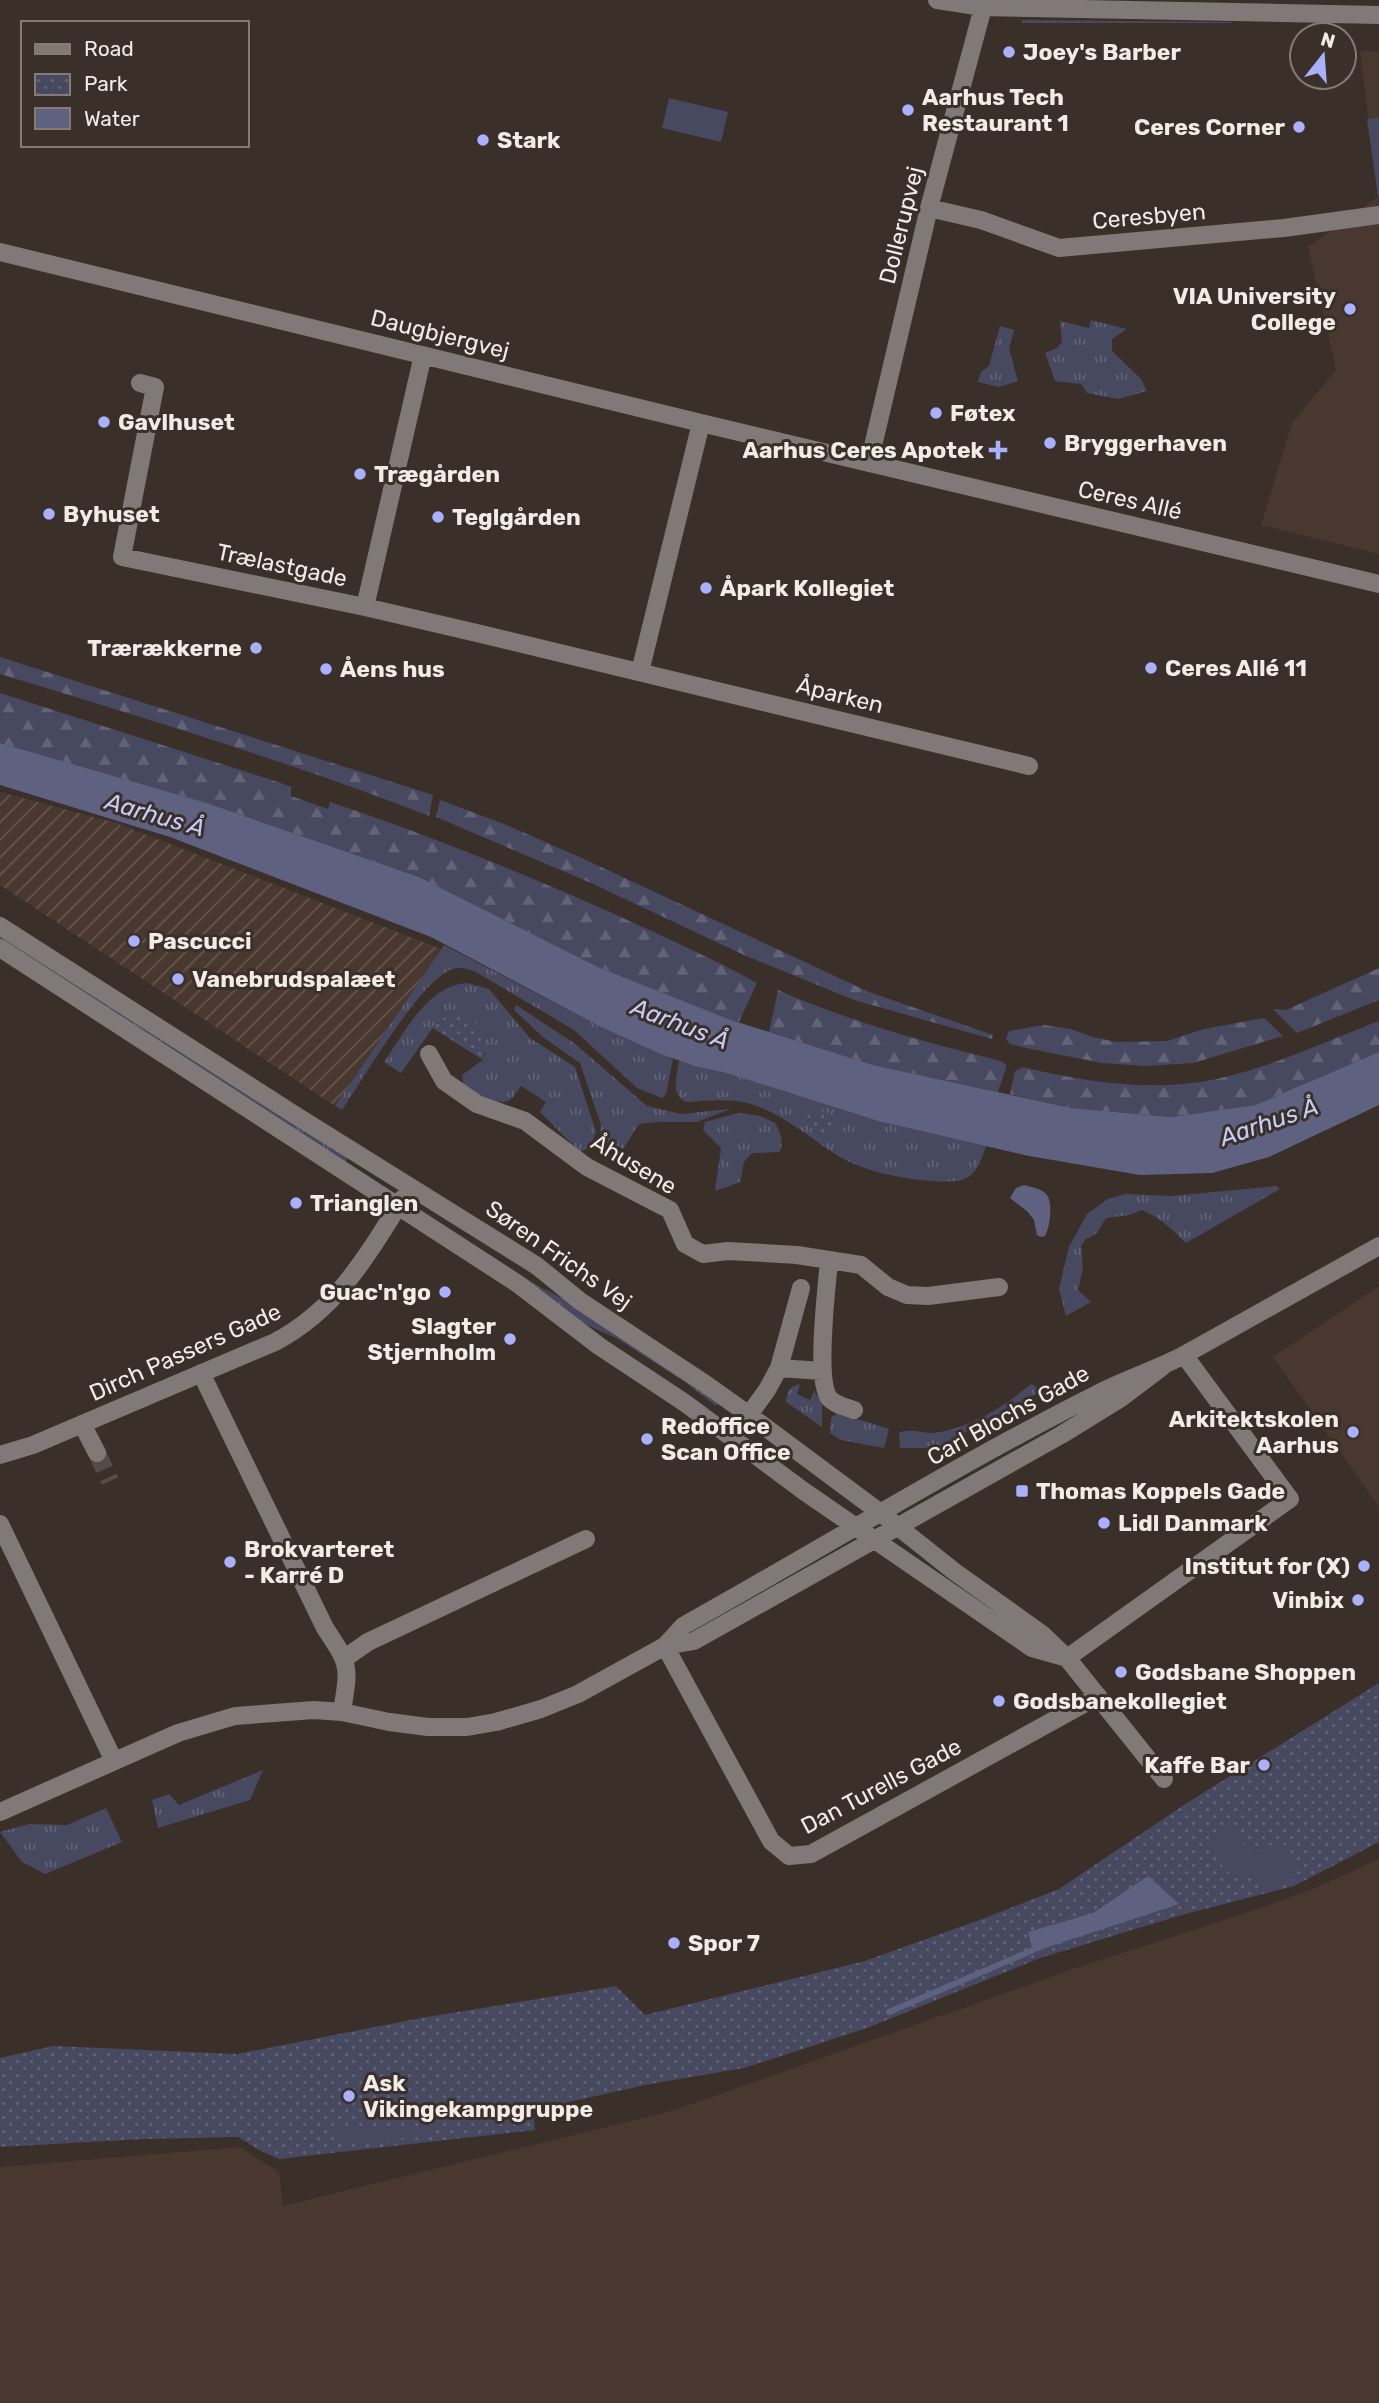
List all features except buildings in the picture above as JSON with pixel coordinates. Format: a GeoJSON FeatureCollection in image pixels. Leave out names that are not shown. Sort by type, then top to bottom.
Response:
{"type":"FeatureCollection","features":[{"type":"Feature","properties":{"kind":"street"},"geometry":{"type":"LineString","coordinates":[[937,0],[984,4],[1246,6],[1379,15]]}},
{"type":"Feature","properties":{"kind":"street","name":"Dollerupvej"},"geometry":{"type":"LineString","coordinates":[[869,463],[929,208],[984,4]]}},
{"type":"Feature","properties":{"kind":"street","name":"Ceresbyen"},"geometry":{"type":"LineString","coordinates":[[929,208],[981,220],[1059,248],[1284,228],[1379,215]]}},
{"type":"Feature","properties":{"kind":"street","name":"Daugbjergvej"},"geometry":{"type":"LineString","coordinates":[[0,252],[869,463]]}},
{"type":"Feature","properties":{"kind":"street","name":"Trælastgade"},"geometry":{"type":"LineString","coordinates":[[140,383],[155,387],[122,556],[365,607],[424,355]]}},
{"type":"Feature","properties":{"kind":"street"},"geometry":{"type":"LineString","coordinates":[[640,672],[701,422]]}},
{"type":"Feature","properties":{"kind":"street","name":"Ceres Allé"},"geometry":{"type":"LineString","coordinates":[[869,463],[1379,584]]}},
{"type":"Feature","properties":{"kind":"street","name":"Åparken"},"geometry":{"type":"LineString","coordinates":[[365,607],[1029,766]]}},
{"type":"Feature","properties":{"kind":"street","name":"Søren Frichs Vej"},"geometry":{"type":"LineString","coordinates":[[0,926],[178,1042],[537,1266],[580,1301],[707,1385],[898,1526],[955,1572],[1042,1634],[1067,1658],[1164,1779]]}},
{"type":"Feature","properties":{"kind":"street","name":"Søren Frichs Vej"},"geometry":{"type":"LineString","coordinates":[[0,948],[518,1284],[599,1346],[685,1403],[858,1528],[1032,1648],[1067,1658]]}},
{"type":"Feature","properties":{"kind":"street","name":"Åhusene"},"geometry":{"type":"LineString","coordinates":[[429,1054],[444,1081],[477,1104],[525,1121],[587,1167],[670,1210],[685,1244],[703,1254],[728,1251],[829,1259],[861,1265],[888,1287],[907,1295],[928,1296],[999,1287]]}},
{"type":"Feature","properties":{"kind":"street","name":"Dirch Passers Gade"},"geometry":{"type":"LineString","coordinates":[[0,1455],[33,1445],[300,1329],[318,1314],[351,1277],[411,1187]]}},
{"type":"Feature","properties":{"kind":"street","name":"Carl Blochs Gade"},"geometry":{"type":"LineString","coordinates":[[858,1528],[1098,1393],[1162,1367],[1379,1246]]}},
{"type":"Feature","properties":{"kind":"street"},"geometry":{"type":"LineString","coordinates":[[829,1259],[822,1371],[827,1394],[831,1399],[854,1410]]}},
{"type":"Feature","properties":{"kind":"street"},"geometry":{"type":"LineString","coordinates":[[732,1438],[779,1368],[801,1288]]}},
{"type":"Feature","properties":{"kind":"street"},"geometry":{"type":"LineString","coordinates":[[1067,1658],[1290,1499],[1184,1355]]}},
{"type":"Feature","properties":{"kind":"street","name":"Carl Blochs Gade"},"geometry":{"type":"LineString","coordinates":[[875,1539],[1121,1398],[1162,1367]]}},
{"type":"Feature","properties":{"kind":"street"},"geometry":{"type":"LineString","coordinates":[[779,1368],[822,1371]]}},
{"type":"Feature","properties":{"kind":"street"},"geometry":{"type":"LineString","coordinates":[[201,1373],[325,1628],[345,1658],[348,1673],[342,1712]]}},
{"type":"Feature","properties":{"kind":"street"},"geometry":{"type":"LineString","coordinates":[[82,1424],[97,1453]]}},
{"type":"Feature","properties":{"kind":"street"},"geometry":{"type":"LineString","coordinates":[[0,1524],[114,1761]]}},
{"type":"Feature","properties":{"kind":"street"},"geometry":{"type":"LineString","coordinates":[[0,1812],[178,1733],[235,1716],[314,1710],[342,1712],[428,1727],[467,1727],[541,1709],[578,1694],[664,1646],[684,1626],[858,1528]]}},
{"type":"Feature","properties":{"kind":"street"},"geometry":{"type":"LineString","coordinates":[[345,1658],[368,1642],[586,1539]]}},
{"type":"Feature","properties":{"kind":"street"},"geometry":{"type":"LineString","coordinates":[[664,1646],[694,1641],[875,1539]]}},
{"type":"Feature","properties":{"kind":"street","name":"Dan Turells Gade"},"geometry":{"type":"LineString","coordinates":[[664,1646],[771,1841],[789,1856],[811,1854],[1098,1696]]}},
{"type":"Feature","properties":{"kind":"shaded area","name":"VIA University College"},"geometry":{"type":"Polygon","coordinates":[[[1360,51],[1379,52],[1379,554],[1261,525],[1292,423],[1336,370],[1308,247],[1378,197],[1360,51]]]}},
{"type":"Feature","properties":{"kind":"shaded area"},"geometry":{"type":"Polygon","coordinates":[[[0,792],[113,822],[441,949],[335,1106],[0,885],[0,792]]]}},
{"type":"Feature","properties":{"kind":"shaded area","name":"Arkitektskolen Aarhus"},"geometry":{"type":"Polygon","coordinates":[[[1379,1286],[1379,1507],[1273,1357],[1379,1286]]]}},
{"type":"Feature","properties":{"kind":"shaded area"},"geometry":{"type":"Polygon","coordinates":[[[1379,1859],[1379,2403],[0,2403],[0,2167],[240,2147],[279,2172],[283,2206],[675,2110],[1073,1969],[1258,1909],[1315,1888],[1379,1859]]]}},
{"type":"Feature","properties":{"kind":"green space"},"geometry":{"type":"Polygon","coordinates":[[[1022,20],[1230,22],[1233,23],[1022,23],[1022,20]]]}},
{"type":"Feature","properties":{"kind":"green space"},"geometry":{"type":"Polygon","coordinates":[[[669,98],[728,112],[721,142],[662,128],[669,98]]]}},
{"type":"Feature","properties":{"kind":"green space"},"geometry":{"type":"Polygon","coordinates":[[[1379,118],[1379,197],[1378,197],[1367,119],[1379,118]]]}},
{"type":"Feature","properties":{"kind":"green space"},"geometry":{"type":"Polygon","coordinates":[[[1091,320],[1127,329],[1112,339],[1112,351],[1141,379],[1147,391],[1118,399],[1087,393],[1081,384],[1055,381],[1045,353],[1057,348],[1062,342],[1060,321],[1089,328],[1091,320]]]}},
{"type":"Feature","properties":{"kind":"green space"},"geometry":{"type":"Polygon","coordinates":[[[1000,326],[1014,330],[1009,349],[1018,381],[999,387],[978,382],[981,372],[989,366],[1000,326]]]}},
{"type":"Feature","properties":{"kind":"green space"},"geometry":{"type":"Polygon","coordinates":[[[0,657],[433,795],[429,816],[269,759],[0,674],[0,657]]]}},
{"type":"Feature","properties":{"kind":"green space"},"geometry":{"type":"Polygon","coordinates":[[[0,693],[281,783],[291,787],[291,796],[328,809],[330,802],[430,838],[594,905],[757,983],[739,1022],[731,1020],[598,967],[419,877],[207,803],[0,743],[0,693]]]}},
{"type":"Feature","properties":{"kind":"green space"},"geometry":{"type":"Polygon","coordinates":[[[440,800],[584,859],[869,992],[993,1035],[992,1039],[854,1000],[744,955],[591,883],[436,817],[440,800]]]}},
{"type":"Feature","properties":{"kind":"green space"},"geometry":{"type":"Polygon","coordinates":[[[0,933],[348,1158],[345,1163],[0,940],[0,933]]]}},
{"type":"Feature","properties":{"kind":"green space"},"geometry":{"type":"Polygon","coordinates":[[[444,945],[603,1028],[673,1059],[666,1094],[662,1098],[637,1088],[574,1030],[476,972],[460,968],[450,970],[437,978],[423,993],[392,1033],[342,1110],[335,1106],[444,945]]]}},
{"type":"Feature","properties":{"kind":"green space"},"geometry":{"type":"Polygon","coordinates":[[[1379,968],[1379,1000],[1297,1033],[1273,1009],[1286,1010],[1379,968]]]}},
{"type":"Feature","properties":{"kind":"green space"},"geometry":{"type":"Polygon","coordinates":[[[467,983],[489,989],[530,1038],[575,1067],[596,1132],[590,1148],[580,1152],[540,1112],[546,1102],[521,1086],[510,1100],[505,1102],[493,1101],[464,1087],[462,1075],[483,1060],[486,1053],[437,1022],[401,1073],[384,1062],[418,1012],[429,1001],[440,992],[467,983]]]}},
{"type":"Feature","properties":{"kind":"green space"},"geometry":{"type":"Polygon","coordinates":[[[778,990],[860,1022],[1001,1061],[1006,1064],[1006,1068],[998,1092],[873,1065],[769,1032],[778,990]]]}},
{"type":"Feature","properties":{"kind":"green space"},"geometry":{"type":"Polygon","coordinates":[[[516,1005],[574,1043],[647,1106],[681,1114],[730,1109],[697,1122],[639,1124],[623,1149],[613,1144],[607,1157],[600,1157],[601,1125],[580,1063],[544,1038],[514,1010],[516,1005]]]}},
{"type":"Feature","properties":{"kind":"green space"},"geometry":{"type":"Polygon","coordinates":[[[458,1015],[472,1021],[482,1031],[486,1044],[483,1060],[431,1027],[444,1018],[458,1015]]]}},
{"type":"Feature","properties":{"kind":"green space"},"geometry":{"type":"Polygon","coordinates":[[[1264,1018],[1283,1036],[1193,1063],[1146,1066],[1102,1063],[1010,1044],[1006,1039],[1009,1031],[1044,1025],[1071,1029],[1116,1042],[1167,1041],[1204,1029],[1264,1018]]]}},
{"type":"Feature","properties":{"kind":"green space"},"geometry":{"type":"Polygon","coordinates":[[[1379,1021],[1379,1052],[1255,1105],[1171,1117],[1071,1108],[1010,1094],[1015,1071],[1023,1067],[1099,1082],[1152,1085],[1204,1081],[1267,1065],[1379,1021]]]}},
{"type":"Feature","properties":{"kind":"green space"},"geometry":{"type":"Polygon","coordinates":[[[679,1061],[878,1121],[986,1146],[978,1167],[961,1180],[919,1180],[871,1170],[838,1156],[763,1108],[727,1100],[686,1102],[681,1099],[676,1089],[679,1061]]]}},
{"type":"Feature","properties":{"kind":"green space"},"geometry":{"type":"Polygon","coordinates":[[[812,1110],[826,1112],[836,1118],[836,1128],[831,1134],[821,1134],[812,1129],[807,1117],[812,1110]]]}},
{"type":"Feature","properties":{"kind":"green space"},"geometry":{"type":"Polygon","coordinates":[[[738,1113],[760,1116],[775,1123],[781,1138],[781,1149],[779,1152],[752,1153],[744,1162],[740,1182],[715,1191],[721,1148],[703,1130],[705,1122],[738,1113]]]}},
{"type":"Feature","properties":{"kind":"green space"},"geometry":{"type":"Polygon","coordinates":[[[1276,1186],[1280,1189],[1186,1243],[1160,1220],[1142,1210],[1106,1218],[1096,1234],[1086,1239],[1081,1246],[1083,1268],[1078,1290],[1091,1302],[1066,1316],[1059,1289],[1069,1247],[1087,1214],[1108,1199],[1125,1194],[1171,1196],[1276,1186]]]}},
{"type":"Feature","properties":{"kind":"green space"},"geometry":{"type":"Polygon","coordinates":[[[442,1224],[538,1286],[566,1300],[720,1401],[716,1406],[685,1382],[616,1338],[576,1320],[441,1226],[442,1224]]]}},
{"type":"Feature","properties":{"kind":"green space"},"geometry":{"type":"Polygon","coordinates":[[[800,1384],[797,1394],[810,1400],[814,1391],[822,1403],[822,1427],[786,1402],[789,1390],[800,1384]]]}},
{"type":"Feature","properties":{"kind":"green space"},"geometry":{"type":"Polygon","coordinates":[[[1031,1384],[1043,1390],[950,1441],[935,1448],[900,1448],[899,1433],[932,1433],[958,1428],[997,1409],[1031,1384]]]}},
{"type":"Feature","properties":{"kind":"green space"},"geometry":{"type":"Polygon","coordinates":[[[838,1413],[889,1429],[884,1448],[841,1440],[830,1433],[831,1418],[838,1413]]]}},
{"type":"Feature","properties":{"kind":"green space"},"geometry":{"type":"Polygon","coordinates":[[[1379,1683],[1379,1842],[1294,1886],[1185,1914],[1040,1958],[867,2028],[744,2068],[650,2084],[533,2110],[535,2130],[279,2159],[238,2137],[0,2147],[0,2058],[53,2046],[237,2054],[421,2018],[616,1986],[645,2015],[865,1961],[1059,1889],[1184,1805],[1379,1683]]]}},
{"type":"Feature","properties":{"kind":"green space"},"geometry":{"type":"Polygon","coordinates":[[[263,1770],[250,1800],[158,1828],[152,1800],[169,1794],[179,1805],[263,1770]]]}},
{"type":"Feature","properties":{"kind":"green space"},"geometry":{"type":"Polygon","coordinates":[[[106,1808],[122,1842],[45,1874],[22,1862],[0,1832],[29,1824],[67,1825],[106,1808]]]}},
{"type":"Feature","properties":{"kind":"green space"},"geometry":{"type":"Polygon","coordinates":[[[1225,1829],[1236,1833],[1246,1848],[1256,1856],[1274,1843],[1280,1842],[1284,1845],[1292,1855],[1298,1871],[1290,1883],[1265,1890],[1252,1875],[1237,1877],[1226,1870],[1210,1845],[1212,1837],[1225,1829]]]}},
{"type":"Feature","properties":{"kind":"green space"},"geometry":{"type":"Polygon","coordinates":[[[434,2125],[434,2136],[336,2143],[335,2130],[434,2125]]]}},
{"type":"Feature","properties":{"kind":"water","name":"Aarhus Å"},"geometry":{"type":"Polygon","coordinates":[[[0,743],[207,803],[419,877],[598,967],[731,1020],[873,1065],[1071,1108],[1171,1117],[1255,1105],[1379,1052],[1379,1105],[1269,1157],[1212,1173],[1140,1175],[1029,1156],[878,1121],[663,1055],[603,1028],[431,937],[170,837],[0,785],[0,743]]]}},
{"type":"Feature","properties":{"kind":"water"},"geometry":{"type":"Polygon","coordinates":[[[1024,1185],[1040,1190],[1048,1196],[1050,1214],[1045,1236],[1037,1235],[1034,1220],[1010,1198],[1016,1188],[1024,1185]]]}},
{"type":"Feature","properties":{"kind":"water"},"geometry":{"type":"Polygon","coordinates":[[[1148,1876],[1179,1904],[1033,1952],[1028,1932],[1093,1913],[1148,1876]]]}},
{"type":"Feature","properties":{"kind":"waterway"},"geometry":{"type":"LineString","coordinates":[[889,2012],[1033,1950]]}},
{"type":"Feature","properties":{"kind":"tunnel"},"geometry":{"type":"LineString","coordinates":[[97,1453],[110,1481]]}},
{"type":"Feature","properties":{"kind":"place","name":"Joey's Barber"},"geometry":{"type":"Point","coordinates":[1009,52]}},
{"type":"Feature","properties":{"kind":"place","name":"Aarhus Tech Restaurant 1"},"geometry":{"type":"Point","coordinates":[908,110]}},
{"type":"Feature","properties":{"kind":"place","name":"Ceres Corner"},"geometry":{"type":"Point","coordinates":[1299,127]}},
{"type":"Feature","properties":{"kind":"place","name":"Stark"},"geometry":{"type":"Point","coordinates":[483,140]}},
{"type":"Feature","properties":{"kind":"place","name":"VIA University College"},"geometry":{"type":"Point","coordinates":[1350,309]}},
{"type":"Feature","properties":{"kind":"place","name":"Føtex"},"geometry":{"type":"Point","coordinates":[936,413]}},
{"type":"Feature","properties":{"kind":"place","name":"Gavlhuset"},"geometry":{"type":"Point","coordinates":[104,422]}},
{"type":"Feature","properties":{"kind":"place","name":"Bryggerhaven"},"geometry":{"type":"Point","coordinates":[1050,443]}},
{"type":"Feature","properties":{"kind":"place","name":"Aarhus Ceres Apotek"},"geometry":{"type":"Point","coordinates":[998,450]}},
{"type":"Feature","properties":{"kind":"place","name":"Trægården"},"geometry":{"type":"Point","coordinates":[360,474]}},
{"type":"Feature","properties":{"kind":"place","name":"Byhuset"},"geometry":{"type":"Point","coordinates":[49,514]}},
{"type":"Feature","properties":{"kind":"place","name":"Teglgården"},"geometry":{"type":"Point","coordinates":[438,517]}},
{"type":"Feature","properties":{"kind":"place","name":"Åpark Kollegiet"},"geometry":{"type":"Point","coordinates":[706,588]}},
{"type":"Feature","properties":{"kind":"place","name":"Trærækkerne"},"geometry":{"type":"Point","coordinates":[256,648]}},
{"type":"Feature","properties":{"kind":"place","name":"Ceres Allé 11"},"geometry":{"type":"Point","coordinates":[1151,668]}},
{"type":"Feature","properties":{"kind":"place","name":"Åens hus"},"geometry":{"type":"Point","coordinates":[326,669]}},
{"type":"Feature","properties":{"kind":"place","name":"Pascucci"},"geometry":{"type":"Point","coordinates":[134,941]}},
{"type":"Feature","properties":{"kind":"place","name":"Vanebrudspalæet"},"geometry":{"type":"Point","coordinates":[178,979]}},
{"type":"Feature","properties":{"kind":"place","name":"Trianglen"},"geometry":{"type":"Point","coordinates":[296,1203]}},
{"type":"Feature","properties":{"kind":"place","name":"Guac'n'go"},"geometry":{"type":"Point","coordinates":[445,1292]}},
{"type":"Feature","properties":{"kind":"place","name":"Slagter Stjernholm"},"geometry":{"type":"Point","coordinates":[510,1339]}},
{"type":"Feature","properties":{"kind":"place","name":"Arkitektskolen Aarhus"},"geometry":{"type":"Point","coordinates":[1353,1432]}},
{"type":"Feature","properties":{"kind":"place","name":"Redoffice Scan Office"},"geometry":{"type":"Point","coordinates":[647,1439]}},
{"type":"Feature","properties":{"kind":"place","name":"Thomas Koppels Gade"},"geometry":{"type":"Point","coordinates":[1022,1491]}},
{"type":"Feature","properties":{"kind":"place","name":"Lidl Danmark"},"geometry":{"type":"Point","coordinates":[1104,1523]}},
{"type":"Feature","properties":{"kind":"place","name":"Brokvarteret - Karré D"},"geometry":{"type":"Point","coordinates":[230,1562]}},
{"type":"Feature","properties":{"kind":"place","name":"Institut for (X)"},"geometry":{"type":"Point","coordinates":[1364,1566]}},
{"type":"Feature","properties":{"kind":"place","name":"Vinbix"},"geometry":{"type":"Point","coordinates":[1358,1600]}},
{"type":"Feature","properties":{"kind":"place","name":"Godsbane Shoppen"},"geometry":{"type":"Point","coordinates":[1121,1672]}},
{"type":"Feature","properties":{"kind":"place","name":"Godsbanekollegiet"},"geometry":{"type":"Point","coordinates":[999,1701]}},
{"type":"Feature","properties":{"kind":"place","name":"Kaffe Bar"},"geometry":{"type":"Point","coordinates":[1264,1765]}},
{"type":"Feature","properties":{"kind":"place","name":"Spor 7"},"geometry":{"type":"Point","coordinates":[674,1943]}},
{"type":"Feature","properties":{"kind":"place","name":"Ask Vikingekampgruppe"},"geometry":{"type":"Point","coordinates":[349,2096]}}]}
